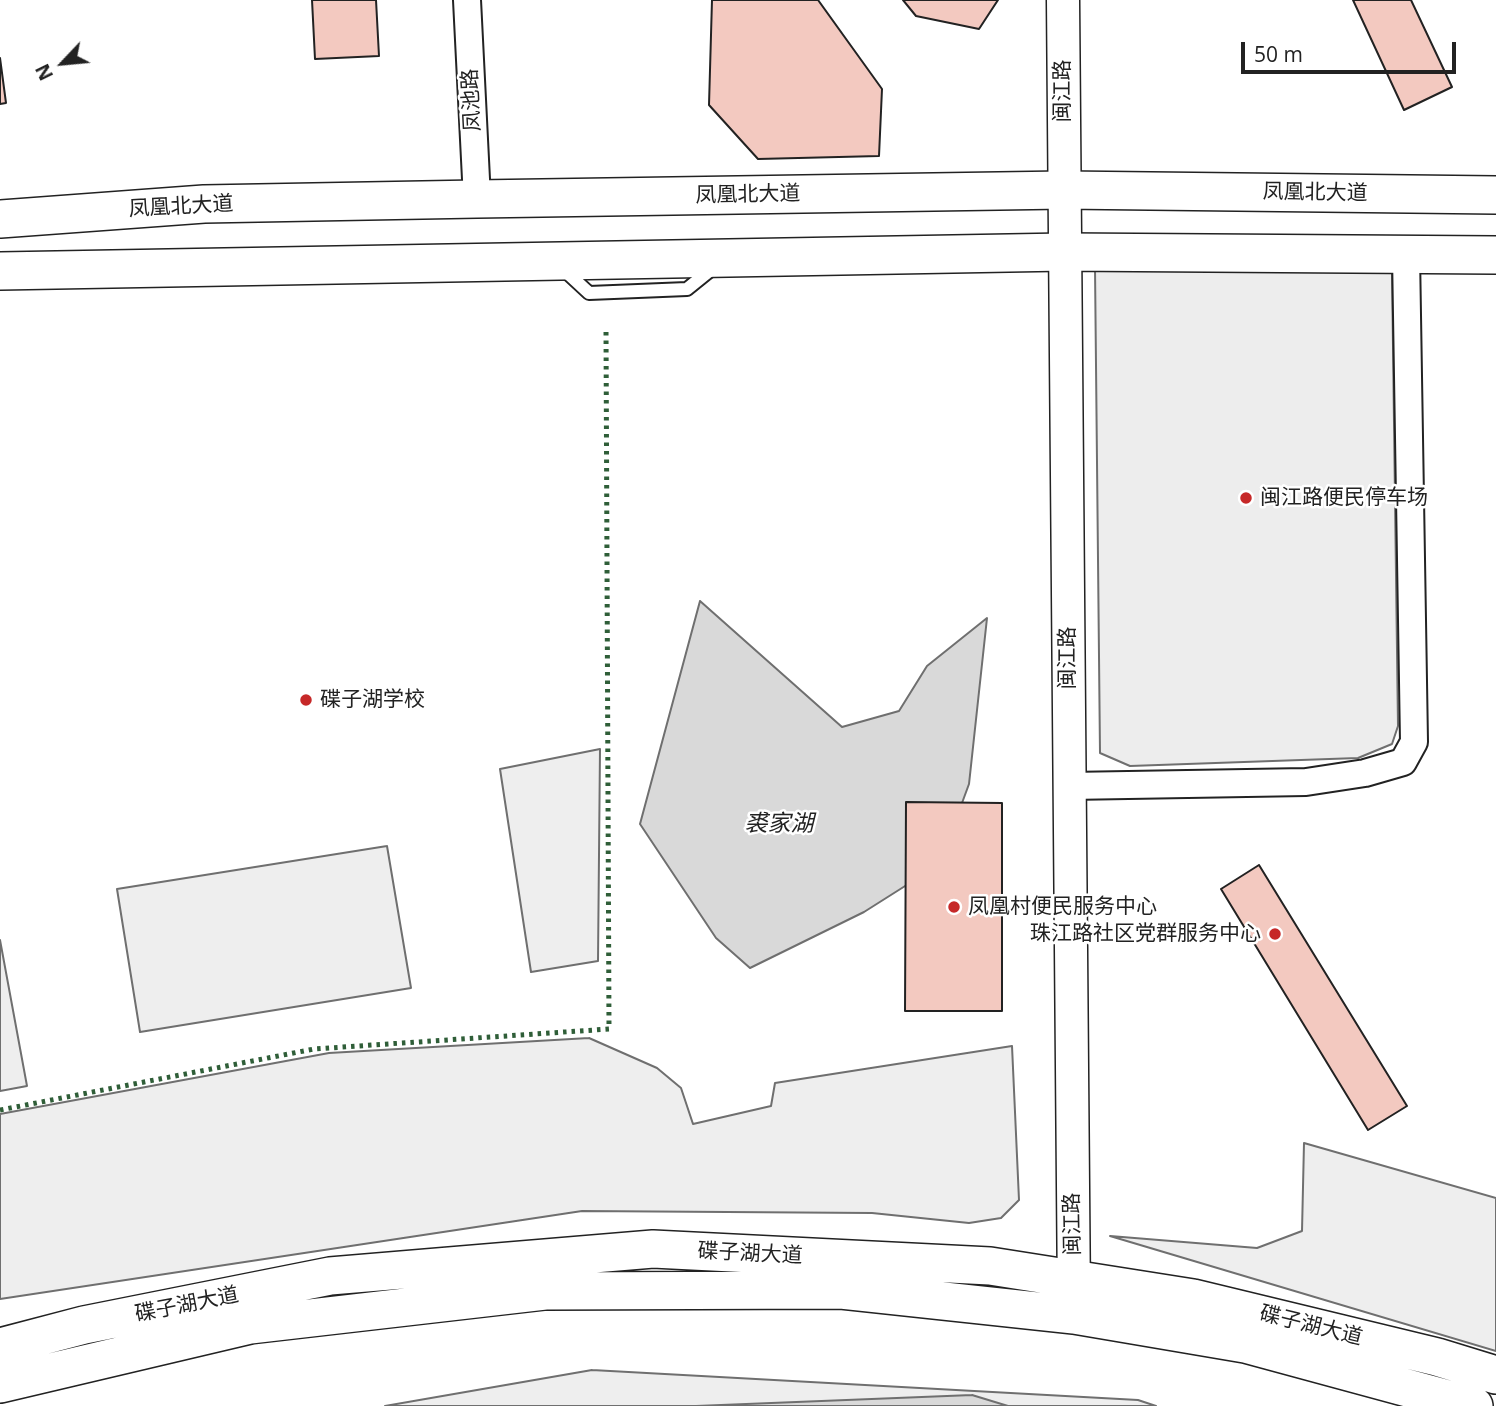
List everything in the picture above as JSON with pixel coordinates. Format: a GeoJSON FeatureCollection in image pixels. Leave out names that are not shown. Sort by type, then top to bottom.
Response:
{"type":"FeatureCollection","features":[{"type":"Feature","properties":{"kind":"main road","name":"凤凰北大道"},"geometry":{"type":"LineString","coordinates":[[0,219],[204,204],[477,199],[1064,190],[1496,195]]}},
{"type":"Feature","properties":{"kind":"main road"},"geometry":{"type":"LineString","coordinates":[[0,271],[1065,252],[1496,255]]}},
{"type":"Feature","properties":{"kind":"main road","name":"碟子湖大道"},"geometry":{"type":"LineString","coordinates":[[0,1347],[84,1325],[330,1276],[653,1249],[990,1266],[1193,1298],[1437,1357],[1496,1375]]}},
{"type":"Feature","properties":{"kind":"main road","name":"碟子湖大道"},"geometry":{"type":"LineString","coordinates":[[0,1384],[250,1325],[545,1291],[841,1290],[1074,1315],[1245,1344],[1474,1406]]}},
{"type":"Feature","properties":{"kind":"main road"},"geometry":{"type":"LineString","coordinates":[[0,1336],[84,1325]]}},
{"type":"Feature","properties":{"kind":"street","name":"凤池路"},"geometry":{"type":"LineString","coordinates":[[467,0],[477,199]]}},
{"type":"Feature","properties":{"kind":"street","name":"闽江路"},"geometry":{"type":"LineString","coordinates":[[1063,0],[1074,1315]]}},
{"type":"Feature","properties":{"kind":"street"},"geometry":{"type":"LineString","coordinates":[[1069,786],[1306,782],[1365,773],[1403,762],[1414,742],[1406,254]]}},
{"type":"Feature","properties":{"kind":"shaded area","name":"闽江路便民停车场"},"geometry":{"type":"Polygon","coordinates":[[[1095,268],[1392,271],[1398,726],[1392,744],[1358,758],[1130,766],[1100,753],[1095,268]]]}},
{"type":"Feature","properties":{"kind":"shaded area"},"geometry":{"type":"Polygon","coordinates":[[[600,749],[598,961],[531,972],[500,769],[600,749]]]}},
{"type":"Feature","properties":{"kind":"shaded area"},"geometry":{"type":"Polygon","coordinates":[[[387,846],[411,988],[140,1032],[117,889],[387,846]]]}},
{"type":"Feature","properties":{"kind":"shaded area"},"geometry":{"type":"Polygon","coordinates":[[[0,940],[27,1086],[0,1091],[0,940]]]}},
{"type":"Feature","properties":{"kind":"shaded area"},"geometry":{"type":"Polygon","coordinates":[[[589,1038],[657,1068],[681,1088],[693,1124],[771,1106],[775,1083],[1012,1046],[1019,1200],[1001,1218],[969,1223],[872,1213],[582,1211],[0,1299],[0,1114],[329,1053],[589,1038]]]}},
{"type":"Feature","properties":{"kind":"shaded area"},"geometry":{"type":"Polygon","coordinates":[[[1304,1143],[1496,1198],[1496,1351],[1110,1236],[1257,1248],[1302,1231],[1304,1143]]]}},
{"type":"Feature","properties":{"kind":"shaded area"},"geometry":{"type":"Polygon","coordinates":[[[592,1370],[1138,1400],[1156,1406],[385,1406],[592,1370]]]}},
{"type":"Feature","properties":{"kind":"water","name":"裘家湖"},"geometry":{"type":"Polygon","coordinates":[[[700,601],[842,727],[899,711],[927,666],[987,618],[969,784],[948,841],[913,881],[864,912],[750,968],[716,938],[640,824],[700,601]]]}},
{"type":"Feature","properties":{"kind":"water"},"geometry":{"type":"Polygon","coordinates":[[[972,1395],[1008,1406],[696,1406],[972,1395]]]}},
{"type":"Feature","properties":{"kind":"building"},"geometry":{"type":"Polygon","coordinates":[[[312,0],[376,0],[379,56],[315,59],[312,0]]]}},
{"type":"Feature","properties":{"kind":"building"},"geometry":{"type":"Polygon","coordinates":[[[712,0],[818,0],[882,89],[879,156],[758,159],[709,105],[712,0]]]}},
{"type":"Feature","properties":{"kind":"building"},"geometry":{"type":"Polygon","coordinates":[[[903,0],[998,0],[979,29],[916,16],[903,0]]]}},
{"type":"Feature","properties":{"kind":"building"},"geometry":{"type":"Polygon","coordinates":[[[1353,0],[1411,0],[1452,87],[1404,110],[1353,0]]]}},
{"type":"Feature","properties":{"kind":"building"},"geometry":{"type":"Polygon","coordinates":[[[0,58],[6,103],[0,104],[0,58]]]}},
{"type":"Feature","properties":{"kind":"building","name":"凤凰村便民服务中心"},"geometry":{"type":"Polygon","coordinates":[[[906,802],[1002,803],[1002,1011],[905,1011],[906,802]]]}},
{"type":"Feature","properties":{"kind":"building"},"geometry":{"type":"Polygon","coordinates":[[[1259,865],[1407,1106],[1368,1130],[1221,889],[1259,865]]]}},
{"type":"Feature","properties":{"kind":"hedge"},"geometry":{"type":"LineString","coordinates":[[0,1110],[314,1049],[609,1029],[606,330]]}},
{"type":"Feature","properties":{"kind":"place","name":"闽江路便民停车场"},"geometry":{"type":"Point","coordinates":[1246,498]}},
{"type":"Feature","properties":{"kind":"place","name":"碟子湖学校"},"geometry":{"type":"Point","coordinates":[306,700]}},
{"type":"Feature","properties":{"kind":"place","name":"凤凰村便民服务中心"},"geometry":{"type":"Point","coordinates":[954,907]}},
{"type":"Feature","properties":{"kind":"place","name":"珠江路社区党群服务中心"},"geometry":{"type":"Point","coordinates":[1275,934]}}]}
